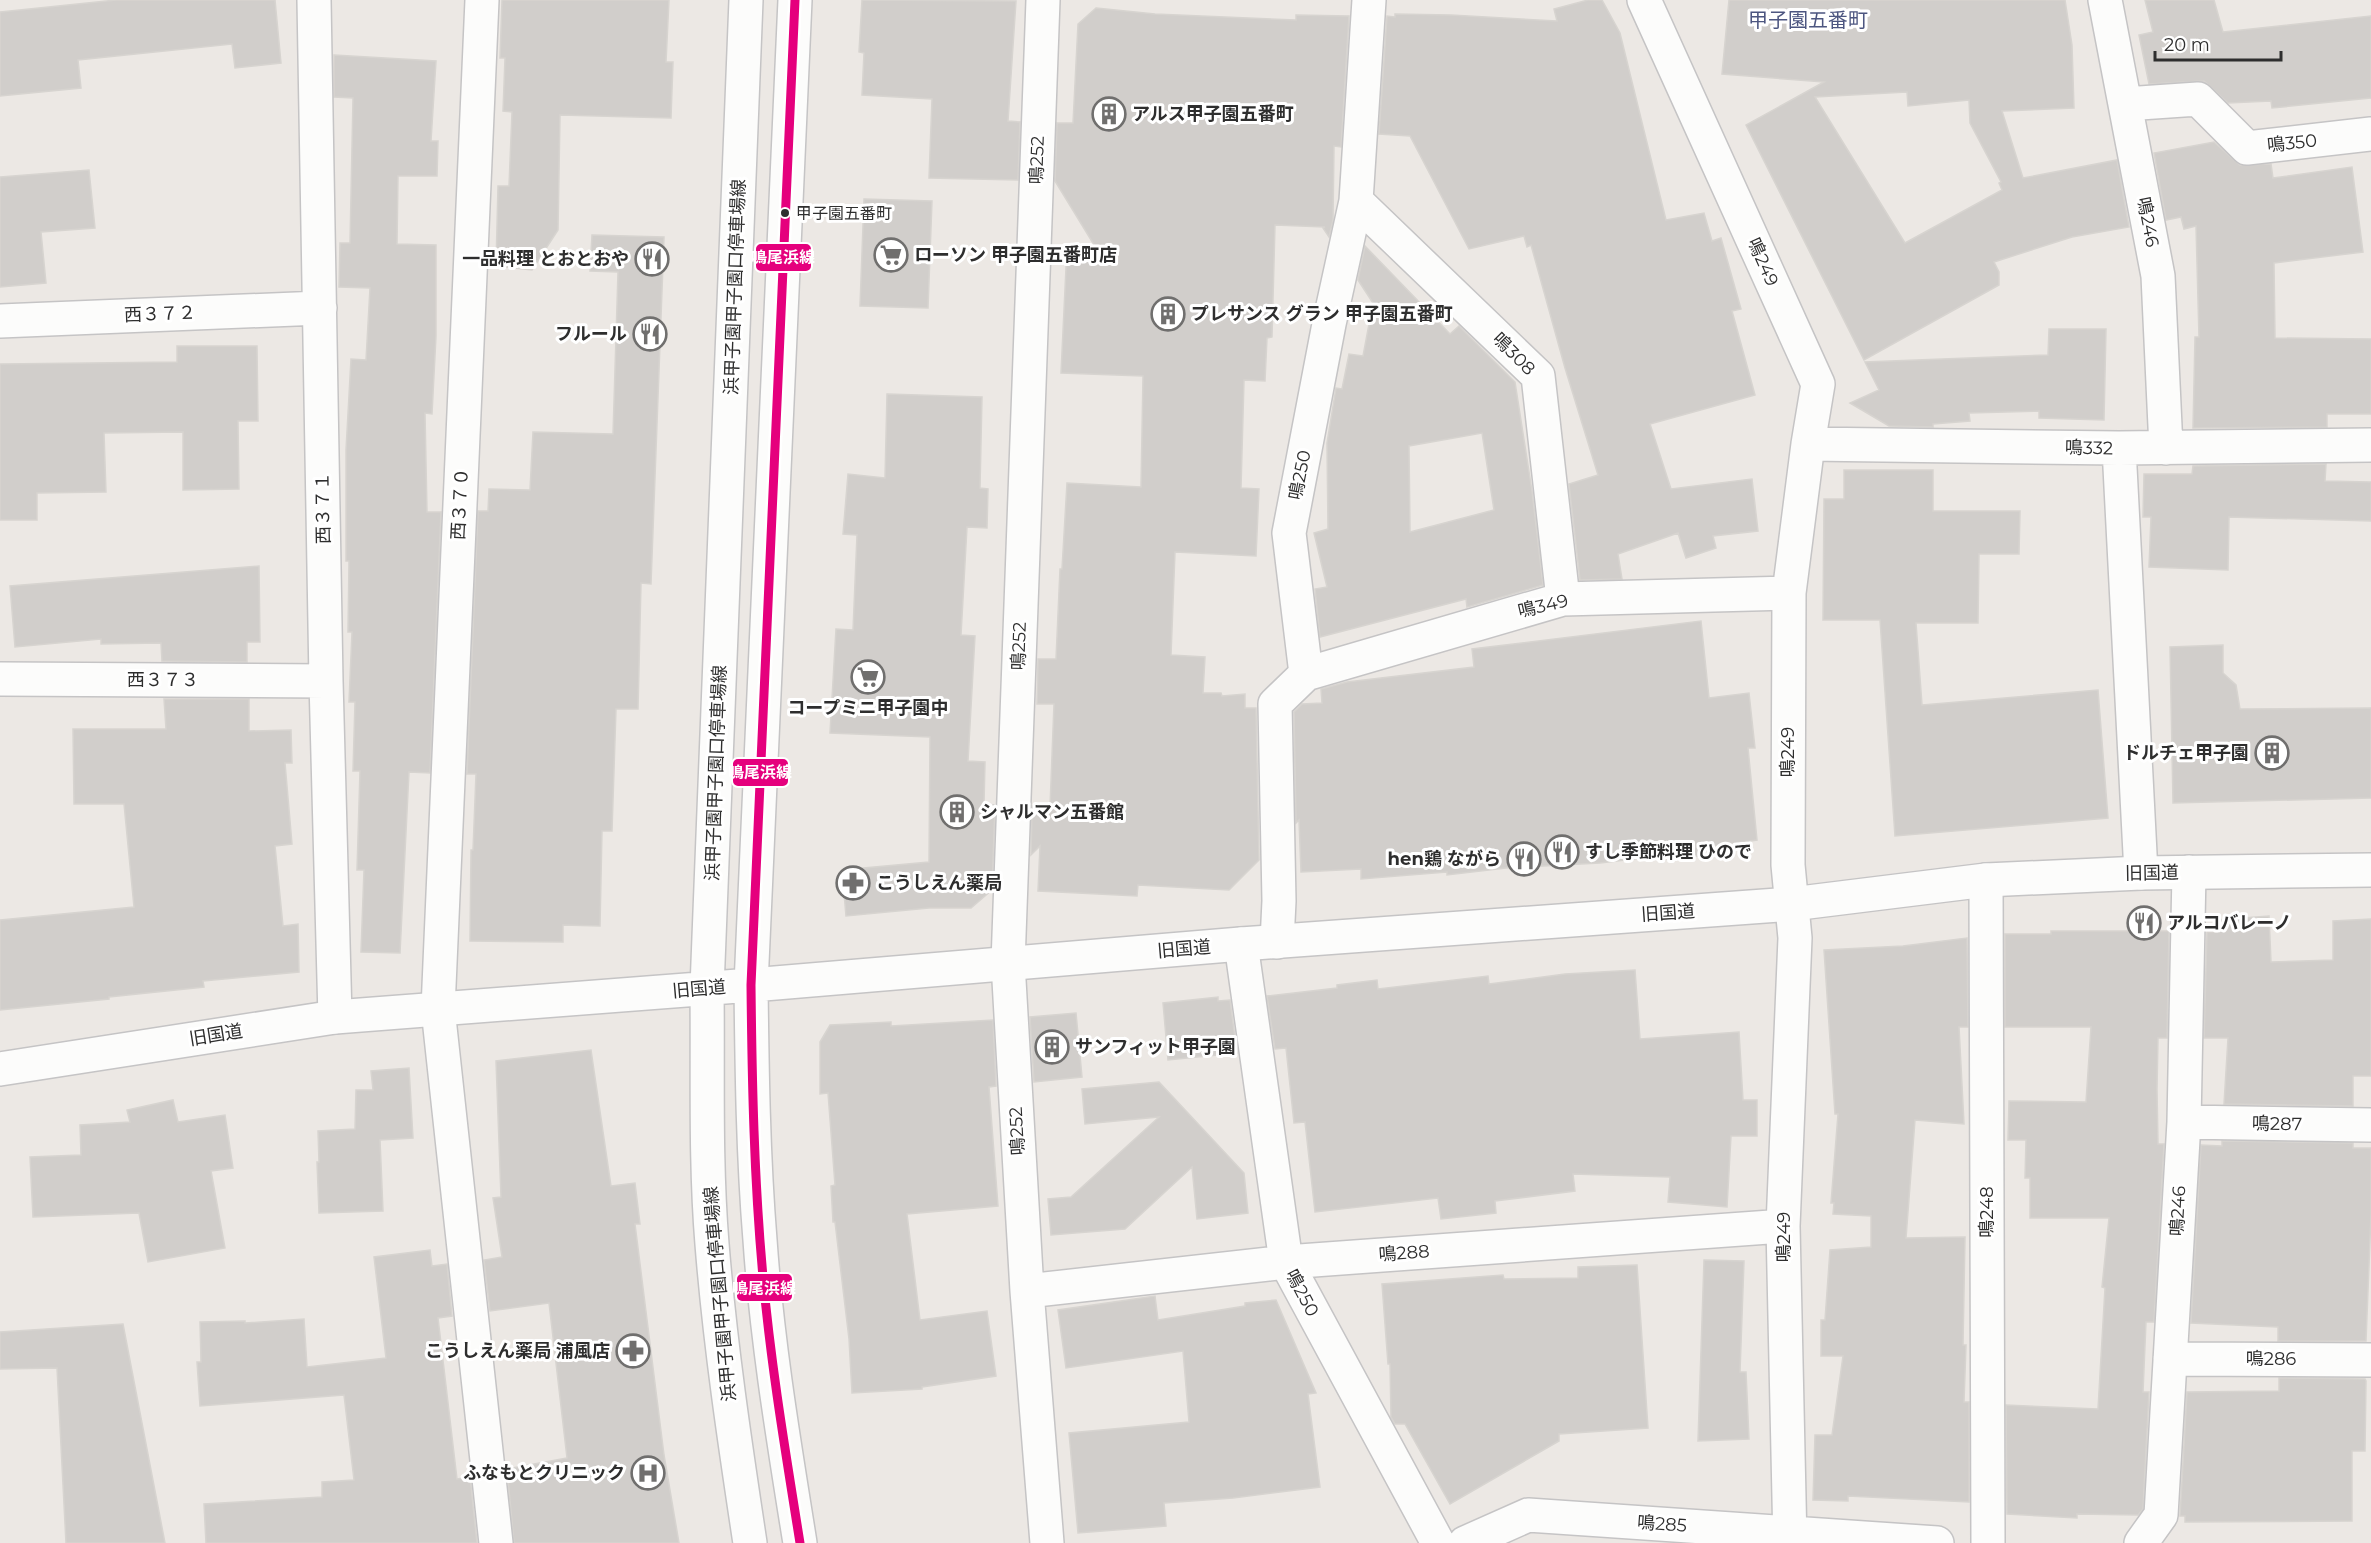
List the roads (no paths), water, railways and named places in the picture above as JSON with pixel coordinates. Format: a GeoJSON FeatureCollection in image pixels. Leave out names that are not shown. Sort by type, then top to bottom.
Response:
{"type":"FeatureCollection","features":[{"type":"Feature","properties":{"kind":"street","name":"西３７１"},"geometry":{"type":"LineString","coordinates":[[314,0],[326,681],[335,1017]]}},
{"type":"Feature","properties":{"kind":"street","name":"西３７０"},"geometry":{"type":"LineString","coordinates":[[482,0],[438,1009],[496,1543]]}},
{"type":"Feature","properties":{"kind":"street","name":"浜甲子園甲子園口停車場線"},"geometry":{"type":"LineString","coordinates":[[746,0],[707,988],[712,1242],[730,1409],[750,1543]]}},
{"type":"Feature","properties":{"kind":"street"},"geometry":{"type":"LineString","coordinates":[[795,0],[751,985],[753,1120],[760,1241],[778,1406],[800,1543]]}},
{"type":"Feature","properties":{"kind":"street","name":"鳴252"},"geometry":{"type":"LineString","coordinates":[[1043,0],[1008,963],[1027,1291],[1047,1543]]}},
{"type":"Feature","properties":{"kind":"street","name":"鳴250"},"geometry":{"type":"LineString","coordinates":[[1306,674],[1289,533],[1329,324],[1356,201],[1369,0]]}},
{"type":"Feature","properties":{"kind":"street","name":"鳴249"},"geometry":{"type":"LineString","coordinates":[[1644,0],[1818,384],[1789,593],[1788,865],[1795,938],[1783,1226],[1790,1538]]}},
{"type":"Feature","properties":{"kind":"street","name":"鳴246"},"geometry":{"type":"LineString","coordinates":[[2105,0],[2158,276],[2166,448]]}},
{"type":"Feature","properties":{"kind":"street","name":"鳴350"},"geometry":{"type":"LineString","coordinates":[[2125,104],[2198,99],[2247,148],[2371,134]]}},
{"type":"Feature","properties":{"kind":"street","name":"鳴308"},"geometry":{"type":"LineString","coordinates":[[1356,201],[1538,376],[1563,599]]}},
{"type":"Feature","properties":{"kind":"street","name":"西３７２"},"geometry":{"type":"LineString","coordinates":[[0,321],[320,308]]}},
{"type":"Feature","properties":{"kind":"street","name":"鳴332"},"geometry":{"type":"LineString","coordinates":[[1808,444],[2119,448],[2371,445]]}},
{"type":"Feature","properties":{"kind":"street"},"geometry":{"type":"LineString","coordinates":[[2119,448],[2141,873]]}},
{"type":"Feature","properties":{"kind":"street","name":"鳴349"},"geometry":{"type":"LineString","coordinates":[[1306,674],[1563,599],[1789,593]]}},
{"type":"Feature","properties":{"kind":"street"},"geometry":{"type":"LineString","coordinates":[[1277,942],[1279,901],[1275,704],[1306,674]]}},
{"type":"Feature","properties":{"kind":"street","name":"西３７３"},"geometry":{"type":"LineString","coordinates":[[0,679],[326,681]]}},
{"type":"Feature","properties":{"kind":"street","name":"旧国道"},"geometry":{"type":"LineString","coordinates":[[0,1069],[335,1017],[1241,944],[1792,904],[1986,880],[2141,873],[2371,870]]}},
{"type":"Feature","properties":{"kind":"street","name":"鳴246"},"geometry":{"type":"LineString","coordinates":[[2142,1543],[2161,1515],[2184,1122],[2189,872]]}},
{"type":"Feature","properties":{"kind":"street","name":"鳴248"},"geometry":{"type":"LineString","coordinates":[[1986,880],[1988,1543]]}},
{"type":"Feature","properties":{"kind":"street","name":"鳴250"},"geometry":{"type":"LineString","coordinates":[[1241,944],[1286,1262],[1438,1543]]}},
{"type":"Feature","properties":{"kind":"street","name":"鳴287"},"geometry":{"type":"LineString","coordinates":[[2184,1122],[2371,1125]]}},
{"type":"Feature","properties":{"kind":"street","name":"鳴288"},"geometry":{"type":"LineString","coordinates":[[1027,1291],[1286,1262],[1783,1226]]}},
{"type":"Feature","properties":{"kind":"street","name":"鳴286"},"geometry":{"type":"LineString","coordinates":[[2170,1359],[2371,1360]]}},
{"type":"Feature","properties":{"kind":"street","name":"鳴285"},"geometry":{"type":"LineString","coordinates":[[1465,1543],[1528,1515],[1790,1538],[1937,1543]]}},
{"type":"Feature","properties":{"kind":"place","name":"アルス甲子園五番町"},"geometry":{"type":"Point","coordinates":[1109,114]}},
{"type":"Feature","properties":{"kind":"place","name":"甲子園五番町"},"geometry":{"type":"Point","coordinates":[785,213]}},
{"type":"Feature","properties":{"kind":"place","name":"ローソン 甲子園五番町店"},"geometry":{"type":"Point","coordinates":[891,255]}},
{"type":"Feature","properties":{"kind":"place","name":"一品料理 とおとおや"},"geometry":{"type":"Point","coordinates":[652,259]}},
{"type":"Feature","properties":{"kind":"place","name":"プレサンス グラン 甲子園五番町"},"geometry":{"type":"Point","coordinates":[1168,314]}},
{"type":"Feature","properties":{"kind":"place","name":"フルール"},"geometry":{"type":"Point","coordinates":[650,334]}},
{"type":"Feature","properties":{"kind":"place","name":"コープミニ甲子園中"},"geometry":{"type":"Point","coordinates":[868,677]}},
{"type":"Feature","properties":{"kind":"place","name":"ドルチェ甲子園"},"geometry":{"type":"Point","coordinates":[2272,753]}},
{"type":"Feature","properties":{"kind":"place","name":"シャルマン五番館"},"geometry":{"type":"Point","coordinates":[957,812]}},
{"type":"Feature","properties":{"kind":"place","name":"すし季節料理 ひので"},"geometry":{"type":"Point","coordinates":[1562,852]}},
{"type":"Feature","properties":{"kind":"place","name":"hen鶏 ながら"},"geometry":{"type":"Point","coordinates":[1524,859]}},
{"type":"Feature","properties":{"kind":"place","name":"こうしえん薬局"},"geometry":{"type":"Point","coordinates":[853,883]}},
{"type":"Feature","properties":{"kind":"place","name":"アルコバレーノ"},"geometry":{"type":"Point","coordinates":[2144,923]}},
{"type":"Feature","properties":{"kind":"place","name":"サンフィット甲子園"},"geometry":{"type":"Point","coordinates":[1052,1047]}},
{"type":"Feature","properties":{"kind":"place","name":"こうしえん薬局 浦風店"},"geometry":{"type":"Point","coordinates":[633,1351]}},
{"type":"Feature","properties":{"kind":"place","name":"ふなもとクリニック"},"geometry":{"type":"Point","coordinates":[648,1473]}},
{"type":"Feature","properties":{"kind":"district","name":"甲子園五番町"},"geometry":{"type":"Point","coordinates":[1808,20]}}]}
